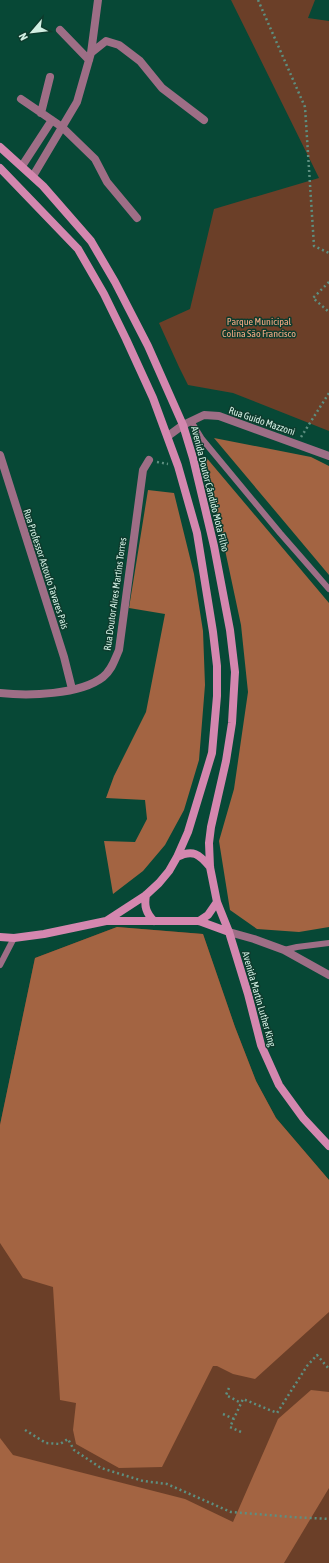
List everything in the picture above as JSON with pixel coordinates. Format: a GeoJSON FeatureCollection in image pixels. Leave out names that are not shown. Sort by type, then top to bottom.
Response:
{"type":"FeatureCollection","features":[{"type":"Feature","properties":{"kind":"main road","name":"Avenida Doutor Cândido Mota Filho"},"geometry":{"type":"LineString","coordinates":[[0,147],[43,186],[91,240],[115,282],[187,423],[214,546],[230,630],[235,672],[232,723],[226,761],[211,827],[209,843],[210,867]]}},
{"type":"Feature","properties":{"kind":"main road"},"geometry":{"type":"LineString","coordinates":[[0,168],[78,249],[104,294],[153,398],[178,466],[197,533],[217,666],[217,696],[212,753],[192,821],[177,857],[169,871],[146,895],[106,921]]}},
{"type":"Feature","properties":{"kind":"main road"},"geometry":{"type":"LineString","coordinates":[[78,249],[91,240]]}},
{"type":"Feature","properties":{"kind":"main road"},"geometry":{"type":"LineString","coordinates":[[177,857],[186,853],[193,853],[202,857],[210,867]]}},
{"type":"Feature","properties":{"kind":"main road","name":"Avenida Martin Luther King"},"geometry":{"type":"LineString","coordinates":[[210,867],[217,902],[229,932],[248,994],[261,1045],[279,1085],[303,1118],[329,1146]]}},
{"type":"Feature","properties":{"kind":"main road"},"geometry":{"type":"LineString","coordinates":[[146,895],[146,909],[149,916],[154,921]]}},
{"type":"Feature","properties":{"kind":"main road"},"geometry":{"type":"LineString","coordinates":[[199,921],[208,915],[217,902]]}},
{"type":"Feature","properties":{"kind":"main road"},"geometry":{"type":"LineString","coordinates":[[0,937],[14,938],[44,934],[106,921],[199,921],[229,932]]}},
{"type":"Feature","properties":{"kind":"street"},"geometry":{"type":"LineString","coordinates":[[33,176],[77,102],[90,56],[98,0]]}},
{"type":"Feature","properties":{"kind":"street"},"geometry":{"type":"LineString","coordinates":[[60,30],[90,56]]}},
{"type":"Feature","properties":{"kind":"street"},"geometry":{"type":"LineString","coordinates":[[90,56],[106,41],[119,45],[140,61],[162,88],[204,120]]}},
{"type":"Feature","properties":{"kind":"street"},"geometry":{"type":"LineString","coordinates":[[41,113],[50,77]]}},
{"type":"Feature","properties":{"kind":"street"},"geometry":{"type":"LineString","coordinates":[[20,99],[62,127],[95,159],[107,182],[137,218]]}},
{"type":"Feature","properties":{"kind":"street"},"geometry":{"type":"LineString","coordinates":[[22,166],[52,120]]}},
{"type":"Feature","properties":{"kind":"street","name":"Rua Guido Mazzoni"},"geometry":{"type":"LineString","coordinates":[[168,436],[187,423],[204,415],[219,416],[329,456]]}},
{"type":"Feature","properties":{"kind":"street","name":"Rua Professor Astoufo Tavares Pais"},"geometry":{"type":"LineString","coordinates":[[0,456],[64,657],[72,689]]}},
{"type":"Feature","properties":{"kind":"street","name":"Rua Doutor Aires Martins Torres"},"geometry":{"type":"LineString","coordinates":[[0,693],[19,695],[50,693],[72,689],[94,682],[104,676],[113,665],[118,650],[143,470],[149,460]]}},
{"type":"Feature","properties":{"kind":"street"},"geometry":{"type":"LineString","coordinates":[[229,932],[284,950],[329,975]]}},
{"type":"Feature","properties":{"kind":"lane"},"geometry":{"type":"LineString","coordinates":[[187,423],[329,589]]}},
{"type":"Feature","properties":{"kind":"lane"},"geometry":{"type":"LineString","coordinates":[[0,966],[14,938]]}},
{"type":"Feature","properties":{"kind":"lane"},"geometry":{"type":"LineString","coordinates":[[284,950],[329,943]]}},
{"type":"Feature","properties":{"kind":"path"},"geometry":{"type":"LineString","coordinates":[[258,0],[305,108],[314,246],[329,253]]}},
{"type":"Feature","properties":{"kind":"path"},"geometry":{"type":"LineString","coordinates":[[329,282],[313,298],[329,312]]}},
{"type":"Feature","properties":{"kind":"path"},"geometry":{"type":"LineString","coordinates":[[297,444],[329,393]]}},
{"type":"Feature","properties":{"kind":"path"},"geometry":{"type":"LineString","coordinates":[[149,460],[178,466]]}},
{"type":"Feature","properties":{"kind":"path"},"geometry":{"type":"LineString","coordinates":[[241,1432],[230,1427],[243,1399],[277,1413],[307,1366],[317,1355],[329,1369]]}},
{"type":"Feature","properties":{"kind":"path"},"geometry":{"type":"LineString","coordinates":[[229,1388],[226,1395],[241,1404]]}},
{"type":"Feature","properties":{"kind":"path"},"geometry":{"type":"LineString","coordinates":[[223,1414],[234,1419]]}},
{"type":"Feature","properties":{"kind":"path"},"geometry":{"type":"LineString","coordinates":[[25,1430],[46,1443],[60,1444],[68,1438],[74,1450],[101,1468],[143,1481],[167,1484],[231,1512],[329,1519]]}},
{"type":"Feature","properties":{"kind":"green space","name":"Parque Municipal Colina São Francisco"},"geometry":{"type":"Polygon","coordinates":[[[231,0],[315,0],[308,18],[329,21],[329,431],[233,393],[188,385],[159,323],[190,309],[214,209],[319,178],[231,0]]]}},
{"type":"Feature","properties":{"kind":"green space"},"geometry":{"type":"Polygon","coordinates":[[[117,927],[203,934],[235,1027],[256,1081],[276,1118],[329,1180],[329,1563],[0,1563],[0,1125],[35,958],[117,927]]]}},
{"type":"Feature","properties":{"kind":"shaded area"},"geometry":{"type":"Polygon","coordinates":[[[214,438],[311,457],[329,466],[329,575],[214,438]]]}},
{"type":"Feature","properties":{"kind":"shaded area"},"geometry":{"type":"Polygon","coordinates":[[[205,456],[329,603],[329,927],[299,932],[257,929],[230,910],[219,841],[234,789],[248,692],[241,625],[205,456]]]}},
{"type":"Feature","properties":{"kind":"shaded area"},"geometry":{"type":"Polygon","coordinates":[[[148,490],[174,493],[194,574],[203,631],[205,685],[199,760],[184,810],[165,845],[143,871],[113,894],[104,841],[135,842],[147,819],[145,800],[106,798],[114,776],[146,712],[165,614],[129,608],[148,490]]]}},
{"type":"Feature","properties":{"kind":"shaded area"},"geometry":{"type":"Polygon","coordinates":[[[117,927],[203,934],[235,1027],[256,1081],[276,1118],[329,1180],[329,1312],[255,1379],[233,1374],[217,1366],[213,1366],[162,1467],[119,1468],[76,1444],[73,1430],[76,1403],[60,1400],[53,1287],[23,1278],[0,1243],[0,1125],[35,958],[117,927]]]}},
{"type":"Feature","properties":{"kind":"shaded area"},"geometry":{"type":"Polygon","coordinates":[[[311,1390],[329,1392],[329,1488],[284,1563],[0,1563],[0,1438],[13,1455],[185,1499],[233,1522],[278,1419],[311,1390]]]}}]}
